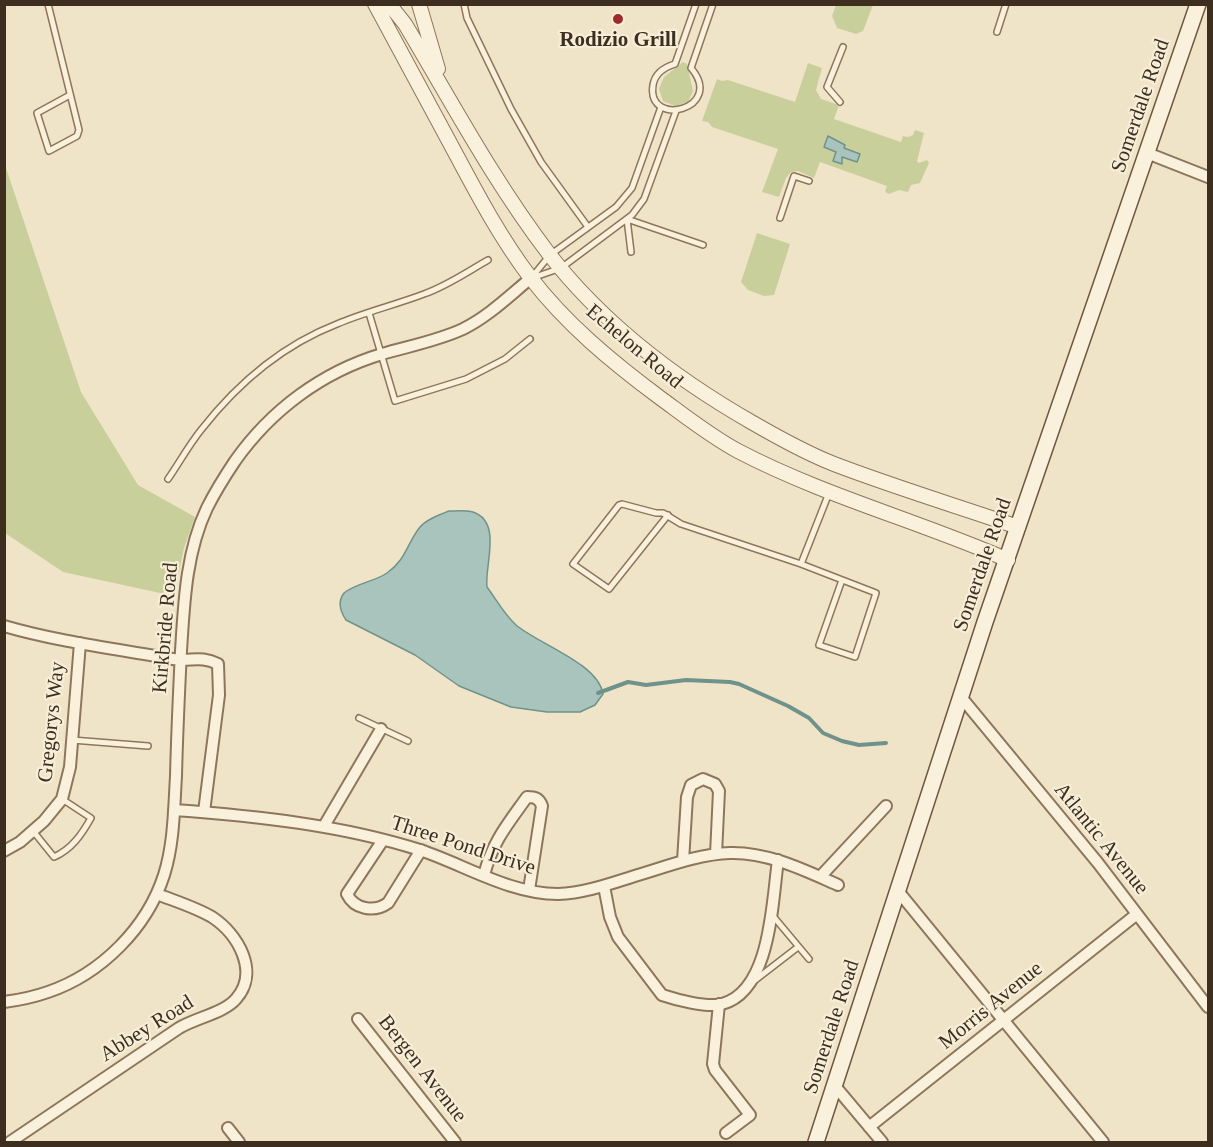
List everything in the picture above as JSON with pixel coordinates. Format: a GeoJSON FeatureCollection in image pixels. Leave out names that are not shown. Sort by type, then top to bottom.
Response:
{"type":"FeatureCollection","features":[{"type":"Feature","properties":{"kind":"main road","name":"Somerdale Road"},"geometry":{"type":"LineString","coordinates":[[816,1143],[1018,527],[1198,4]]}},
{"type":"Feature","properties":{"kind":"street","name":"Echelon Road"},"geometry":{"type":"LineString","coordinates":[[375,4],[476,193],[512,252],[531,278],[573,324],[616,364],[698,426],[744,454],[829,492],[1008,560]]}},
{"type":"Feature","properties":{"kind":"street","name":"Echelon Road"},"geometry":{"type":"LineString","coordinates":[[389,4],[405,24],[521,216],[561,268],[596,308],[625,335],[708,398],[771,434],[833,464],[1018,527]]}},
{"type":"Feature","properties":{"kind":"street"},"geometry":{"type":"LineString","coordinates":[[419,4],[444,88]]}},
{"type":"Feature","properties":{"kind":"street"},"geometry":{"type":"LineString","coordinates":[[1147,153],[1209,177]]}},
{"type":"Feature","properties":{"kind":"street","name":"Kirkbride Road"},"geometry":{"type":"LineString","coordinates":[[4,1002],[50,992],[75,980],[111,954],[135,930],[157,894],[168,859],[174,810],[183,611],[193,552],[207,509],[228,472],[249,442],[303,392],[342,369],[464,328],[491,312],[531,278]]}},
{"type":"Feature","properties":{"kind":"street"},"geometry":{"type":"LineString","coordinates":[[4,626],[29,633],[181,661],[207,658],[218,664],[219,695],[204,812]]}},
{"type":"Feature","properties":{"kind":"street","name":"Gregorys Way"},"geometry":{"type":"LineString","coordinates":[[4,851],[33,831],[62,799],[70,767],[80,643]]}},
{"type":"Feature","properties":{"kind":"street","name":"Atlantic Avenue"},"geometry":{"type":"LineString","coordinates":[[961,697],[1090,854],[1209,1007]]}},
{"type":"Feature","properties":{"kind":"street"},"geometry":{"type":"LineString","coordinates":[[324,826],[381,729]]}},
{"type":"Feature","properties":{"kind":"street"},"geometry":{"type":"LineString","coordinates":[[683,861],[687,797],[691,785],[703,779],[715,784],[718,791],[716,854]]}},
{"type":"Feature","properties":{"kind":"street"},"geometry":{"type":"LineString","coordinates":[[484,875],[498,836],[527,797],[535,798],[540,800],[542,806],[530,890]]}},
{"type":"Feature","properties":{"kind":"street"},"geometry":{"type":"LineString","coordinates":[[819,877],[886,806]]}},
{"type":"Feature","properties":{"kind":"street","name":"Three Pond Drive"},"geometry":{"type":"LineString","coordinates":[[174,810],[324,826],[421,850],[530,890],[556,894],[604,886],[683,861],[716,854],[745,854],[778,860],[838,885]]}},
{"type":"Feature","properties":{"kind":"street"},"geometry":{"type":"LineString","coordinates":[[383,840],[347,894],[348,898],[365,908],[384,906],[388,903],[421,850]]}},
{"type":"Feature","properties":{"kind":"street"},"geometry":{"type":"LineString","coordinates":[[604,886],[610,917],[618,937],[662,995],[704,1004],[719,1004],[738,995],[750,984],[759,968],[771,913],[778,860]]}},
{"type":"Feature","properties":{"kind":"street"},"geometry":{"type":"LineString","coordinates":[[898,891],[1102,1143]]}},
{"type":"Feature","properties":{"kind":"street","name":"Abbey Road"},"geometry":{"type":"LineString","coordinates":[[10,1143],[178,1028],[191,1020],[228,1006],[237,998],[247,974],[241,951],[232,936],[210,916],[157,894]]}},
{"type":"Feature","properties":{"kind":"street","name":"Morris Avenue"},"geometry":{"type":"LineString","coordinates":[[869,1127],[1137,914]]}},
{"type":"Feature","properties":{"kind":"street"},"geometry":{"type":"LineString","coordinates":[[719,1004],[713,1064],[715,1070],[750,1115],[726,1133]]}},
{"type":"Feature","properties":{"kind":"street","name":"Bergen Avenue"},"geometry":{"type":"LineString","coordinates":[[358,1019],[455,1143]]}},
{"type":"Feature","properties":{"kind":"street"},"geometry":{"type":"LineString","coordinates":[[835,1086],[882,1143]]}},
{"type":"Feature","properties":{"kind":"street"},"geometry":{"type":"LineString","coordinates":[[228,1128],[239,1143]]}},
{"type":"Feature","properties":{"kind":"lane"},"geometry":{"type":"LineString","coordinates":[[48,4],[79,130],[77,136],[49,151],[37,113],[70,95]]}},
{"type":"Feature","properties":{"kind":"lane"},"geometry":{"type":"LineString","coordinates":[[464,4],[467,18],[511,109],[542,162],[588,227]]}},
{"type":"Feature","properties":{"kind":"lane"},"geometry":{"type":"LineString","coordinates":[[696,4],[675,64],[661,71],[656,78],[653,94],[655,102],[661,107],[676,111],[691,105],[699,91],[699,82],[691,68],[713,4]]}},
{"type":"Feature","properties":{"kind":"lane"},"geometry":{"type":"LineString","coordinates":[[997,32],[1006,4]]}},
{"type":"Feature","properties":{"kind":"lane"},"geometry":{"type":"LineString","coordinates":[[840,102],[827,87],[843,46]]}},
{"type":"Feature","properties":{"kind":"lane"},"geometry":{"type":"LineString","coordinates":[[531,278],[550,255],[616,207],[632,188],[661,107]]}},
{"type":"Feature","properties":{"kind":"lane"},"geometry":{"type":"LineString","coordinates":[[531,278],[561,268],[627,219],[644,200],[676,111]]}},
{"type":"Feature","properties":{"kind":"lane"},"geometry":{"type":"LineString","coordinates":[[780,218],[794,176],[809,181]]}},
{"type":"Feature","properties":{"kind":"lane"},"geometry":{"type":"LineString","coordinates":[[627,219],[703,245]]}},
{"type":"Feature","properties":{"kind":"lane"},"geometry":{"type":"LineString","coordinates":[[627,219],[632,252]]}},
{"type":"Feature","properties":{"kind":"lane"},"geometry":{"type":"LineString","coordinates":[[168,480],[219,407],[274,358],[306,338],[337,323],[425,294],[488,260]]}},
{"type":"Feature","properties":{"kind":"lane"},"geometry":{"type":"LineString","coordinates":[[369,313],[395,401],[466,380],[506,358],[530,339]]}},
{"type":"Feature","properties":{"kind":"lane"},"geometry":{"type":"LineString","coordinates":[[801,564],[829,492]]}},
{"type":"Feature","properties":{"kind":"lane"},"geometry":{"type":"LineString","coordinates":[[668,515],[609,589],[573,564],[618,505],[668,515],[681,524],[801,564],[876,593],[855,657],[819,645],[842,580]]}},
{"type":"Feature","properties":{"kind":"lane"},"geometry":{"type":"LineString","coordinates":[[359,718],[408,741]]}},
{"type":"Feature","properties":{"kind":"lane"},"geometry":{"type":"LineString","coordinates":[[72,740],[148,746]]}},
{"type":"Feature","properties":{"kind":"lane"},"geometry":{"type":"LineString","coordinates":[[33,831],[54,857],[64,853],[82,834],[91,818],[62,799]]}},
{"type":"Feature","properties":{"kind":"lane"},"geometry":{"type":"LineString","coordinates":[[771,913],[809,959]]}},
{"type":"Feature","properties":{"kind":"lane"},"geometry":{"type":"LineString","coordinates":[[750,984],[798,946]]}},
{"type":"Feature","properties":{"kind":"green space"},"geometry":{"type":"Polygon","coordinates":[[[836,5],[873,5],[863,31],[856,34],[837,28],[832,16],[836,5]]]}},
{"type":"Feature","properties":{"kind":"green space"},"geometry":{"type":"Polygon","coordinates":[[[683,62],[687,64],[693,91],[688,102],[675,106],[663,101],[659,89],[664,77],[683,62]]]}},
{"type":"Feature","properties":{"kind":"green space"},"geometry":{"type":"Polygon","coordinates":[[[808,63],[822,68],[816,90],[821,99],[839,105],[834,119],[901,142],[903,136],[913,135],[915,130],[924,133],[917,161],[919,163],[927,160],[929,163],[920,183],[911,185],[908,192],[899,190],[889,194],[885,192],[887,186],[820,162],[814,178],[798,171],[791,172],[786,178],[779,197],[762,192],[778,149],[712,127],[708,122],[702,121],[717,79],[728,80],[795,102],[808,63]]]}},
{"type":"Feature","properties":{"kind":"green space"},"geometry":{"type":"Polygon","coordinates":[[[4,162],[81,392],[138,485],[195,517],[184,548],[174,596],[63,572],[5,533],[4,162]]]}},
{"type":"Feature","properties":{"kind":"green space"},"geometry":{"type":"Polygon","coordinates":[[[757,233],[790,244],[774,295],[764,296],[748,290],[741,282],[757,233]]]}},
{"type":"Feature","properties":{"kind":"water"},"geometry":{"type":"Polygon","coordinates":[[[828,136],[845,145],[844,148],[860,154],[857,162],[842,157],[842,164],[833,161],[836,152],[824,147],[828,136]]]}},
{"type":"Feature","properties":{"kind":"water"},"geometry":{"type":"Polygon","coordinates":[[[449,511],[470,511],[482,517],[490,535],[487,587],[516,625],[566,655],[590,673],[599,683],[603,694],[595,705],[580,712],[547,712],[511,707],[459,686],[415,655],[346,620],[340,606],[344,593],[387,573],[398,563],[423,524],[449,511]]]}},
{"type":"Feature","properties":{"kind":"waterway"},"geometry":{"type":"LineString","coordinates":[[598,693],[628,682],[646,685],[686,680],[730,682],[788,706],[809,718],[823,733],[842,741],[859,745],[886,743]]}},
{"type":"Feature","properties":{"kind":"place","name":"Rodizio Grill"},"geometry":{"type":"Point","coordinates":[618,19]}}]}
